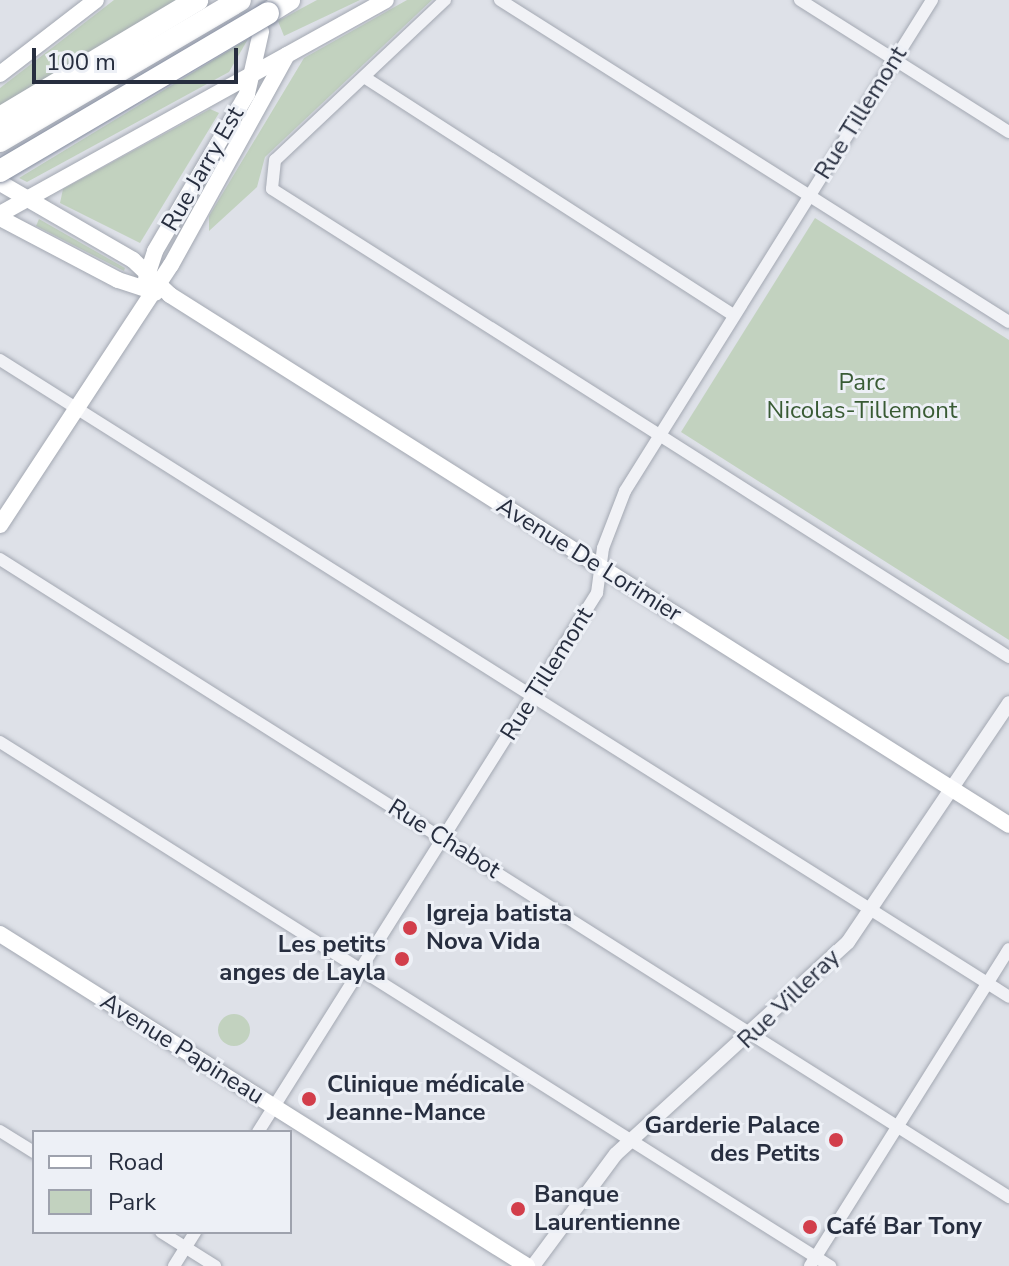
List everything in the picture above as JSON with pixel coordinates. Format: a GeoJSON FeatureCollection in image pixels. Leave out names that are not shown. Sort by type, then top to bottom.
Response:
{"type":"FeatureCollection","features":[{"type":"Feature","properties":{"kind":"highway"},"geometry":{"type":"LineString","coordinates":[[0,118],[197,0]]}},
{"type":"Feature","properties":{"kind":"highway"},"geometry":{"type":"LineString","coordinates":[[0,141],[240,0]]}},
{"type":"Feature","properties":{"kind":"highway"},"geometry":{"type":"LineString","coordinates":[[1,178],[289,0]]}},
{"type":"Feature","properties":{"kind":"main road"},"geometry":{"type":"LineString","coordinates":[[0,74],[96,0]]}},
{"type":"Feature","properties":{"kind":"main road"},"geometry":{"type":"LineString","coordinates":[[0,216],[386,0]]}},
{"type":"Feature","properties":{"kind":"main road","name":"Rue Jarry Est"},"geometry":{"type":"LineString","coordinates":[[148,288],[254,72],[261,32]]}},
{"type":"Feature","properties":{"kind":"main road","name":"Rue Jarry Est"},"geometry":{"type":"LineString","coordinates":[[0,525],[148,288],[287,55]]}},
{"type":"Feature","properties":{"kind":"main road","name":"Avenue De Lorimier"},"geometry":{"type":"LineString","coordinates":[[1,178],[23,201],[148,288]]}},
{"type":"Feature","properties":{"kind":"main road","name":"Avenue De Lorimier"},"geometry":{"type":"LineString","coordinates":[[0,216],[148,288],[170,295],[1009,825]]}},
{"type":"Feature","properties":{"kind":"main road","name":"Avenue Papineau"},"geometry":{"type":"LineString","coordinates":[[0,934],[527,1266]]}},
{"type":"Feature","properties":{"kind":"street"},"geometry":{"type":"LineString","coordinates":[[445,0],[275,160],[268,183],[658,436],[1009,657]]}},
{"type":"Feature","properties":{"kind":"street"},"geometry":{"type":"LineString","coordinates":[[500,0],[1009,322]]}},
{"type":"Feature","properties":{"kind":"street"},"geometry":{"type":"LineString","coordinates":[[800,0],[1009,132]]}},
{"type":"Feature","properties":{"kind":"street","name":"Rue Tillemont"},"geometry":{"type":"LineString","coordinates":[[259,1130],[601,587],[601,568],[617,509],[658,436],[932,0]]}},
{"type":"Feature","properties":{"kind":"street"},"geometry":{"type":"LineString","coordinates":[[364,77],[734,315]]}},
{"type":"Feature","properties":{"kind":"street"},"geometry":{"type":"LineString","coordinates":[[0,360],[1009,997]]}},
{"type":"Feature","properties":{"kind":"street","name":"Rue Chabot"},"geometry":{"type":"LineString","coordinates":[[0,559],[1009,1197]]}},
{"type":"Feature","properties":{"kind":"street","name":"Rue Villeray"},"geometry":{"type":"LineString","coordinates":[[533,1266],[631,1140],[753,1035],[873,910],[1009,703]]}},
{"type":"Feature","properties":{"kind":"street"},"geometry":{"type":"LineString","coordinates":[[0,742],[631,1140],[813,1262],[830,1266]]}},
{"type":"Feature","properties":{"kind":"street"},"geometry":{"type":"LineString","coordinates":[[813,1262],[1009,949]]}},
{"type":"Feature","properties":{"kind":"street"},"geometry":{"type":"LineString","coordinates":[[0,1131],[32,1151]]}},
{"type":"Feature","properties":{"kind":"street"},"geometry":{"type":"LineString","coordinates":[[164,1234],[215,1266]]}},
{"type":"Feature","properties":{"kind":"street"},"geometry":{"type":"LineString","coordinates":[[174,1266],[194,1234]]}},
{"type":"Feature","properties":{"kind":"green space"},"geometry":{"type":"Polygon","coordinates":[[[114,0],[183,0],[0,109],[0,88],[114,0]]]}},
{"type":"Feature","properties":{"kind":"green space"},"geometry":{"type":"Polygon","coordinates":[[[317,0],[360,0],[284,36],[278,21],[317,0]]]}},
{"type":"Feature","properties":{"kind":"green space"},"geometry":{"type":"Polygon","coordinates":[[[407,0],[432,0],[265,157],[257,187],[209,231],[209,216],[304,58],[407,0]]]}},
{"type":"Feature","properties":{"kind":"green space"},"geometry":{"type":"Polygon","coordinates":[[[248,39],[229,72],[27,182],[19,178],[248,39]]]}},
{"type":"Feature","properties":{"kind":"green space"},"geometry":{"type":"Polygon","coordinates":[[[210,109],[219,113],[140,243],[60,203],[63,189],[210,109]]]}},
{"type":"Feature","properties":{"kind":"green space","name":"Parc Nicolas-Tillemont"},"geometry":{"type":"Polygon","coordinates":[[[815,218],[1009,340],[1009,640],[681,432],[815,218]]]}},
{"type":"Feature","properties":{"kind":"green space"},"geometry":{"type":"Polygon","coordinates":[[[39,219],[125,268],[124,271],[36,226],[39,219]]]}},
{"type":"Feature","properties":{"kind":"green space"},"geometry":{"type":"Polygon","coordinates":[[[234,1014],[245,1019],[250,1030],[245,1041],[234,1046],[223,1041],[218,1030],[223,1019],[234,1014]]]}},
{"type":"Feature","properties":{"kind":"place","name":"Igreja batista Nova Vida"},"geometry":{"type":"Point","coordinates":[410,928]}},
{"type":"Feature","properties":{"kind":"place","name":"Les petits anges de Layla"},"geometry":{"type":"Point","coordinates":[402,959]}},
{"type":"Feature","properties":{"kind":"place","name":"Clinique médicale Jeanne-Mance"},"geometry":{"type":"Point","coordinates":[309,1099]}},
{"type":"Feature","properties":{"kind":"place","name":"Garderie Palace des Petits"},"geometry":{"type":"Point","coordinates":[836,1140]}},
{"type":"Feature","properties":{"kind":"place","name":"Banque Laurentienne"},"geometry":{"type":"Point","coordinates":[518,1209]}},
{"type":"Feature","properties":{"kind":"place","name":"Café Bar Tony"},"geometry":{"type":"Point","coordinates":[810,1227]}}]}
